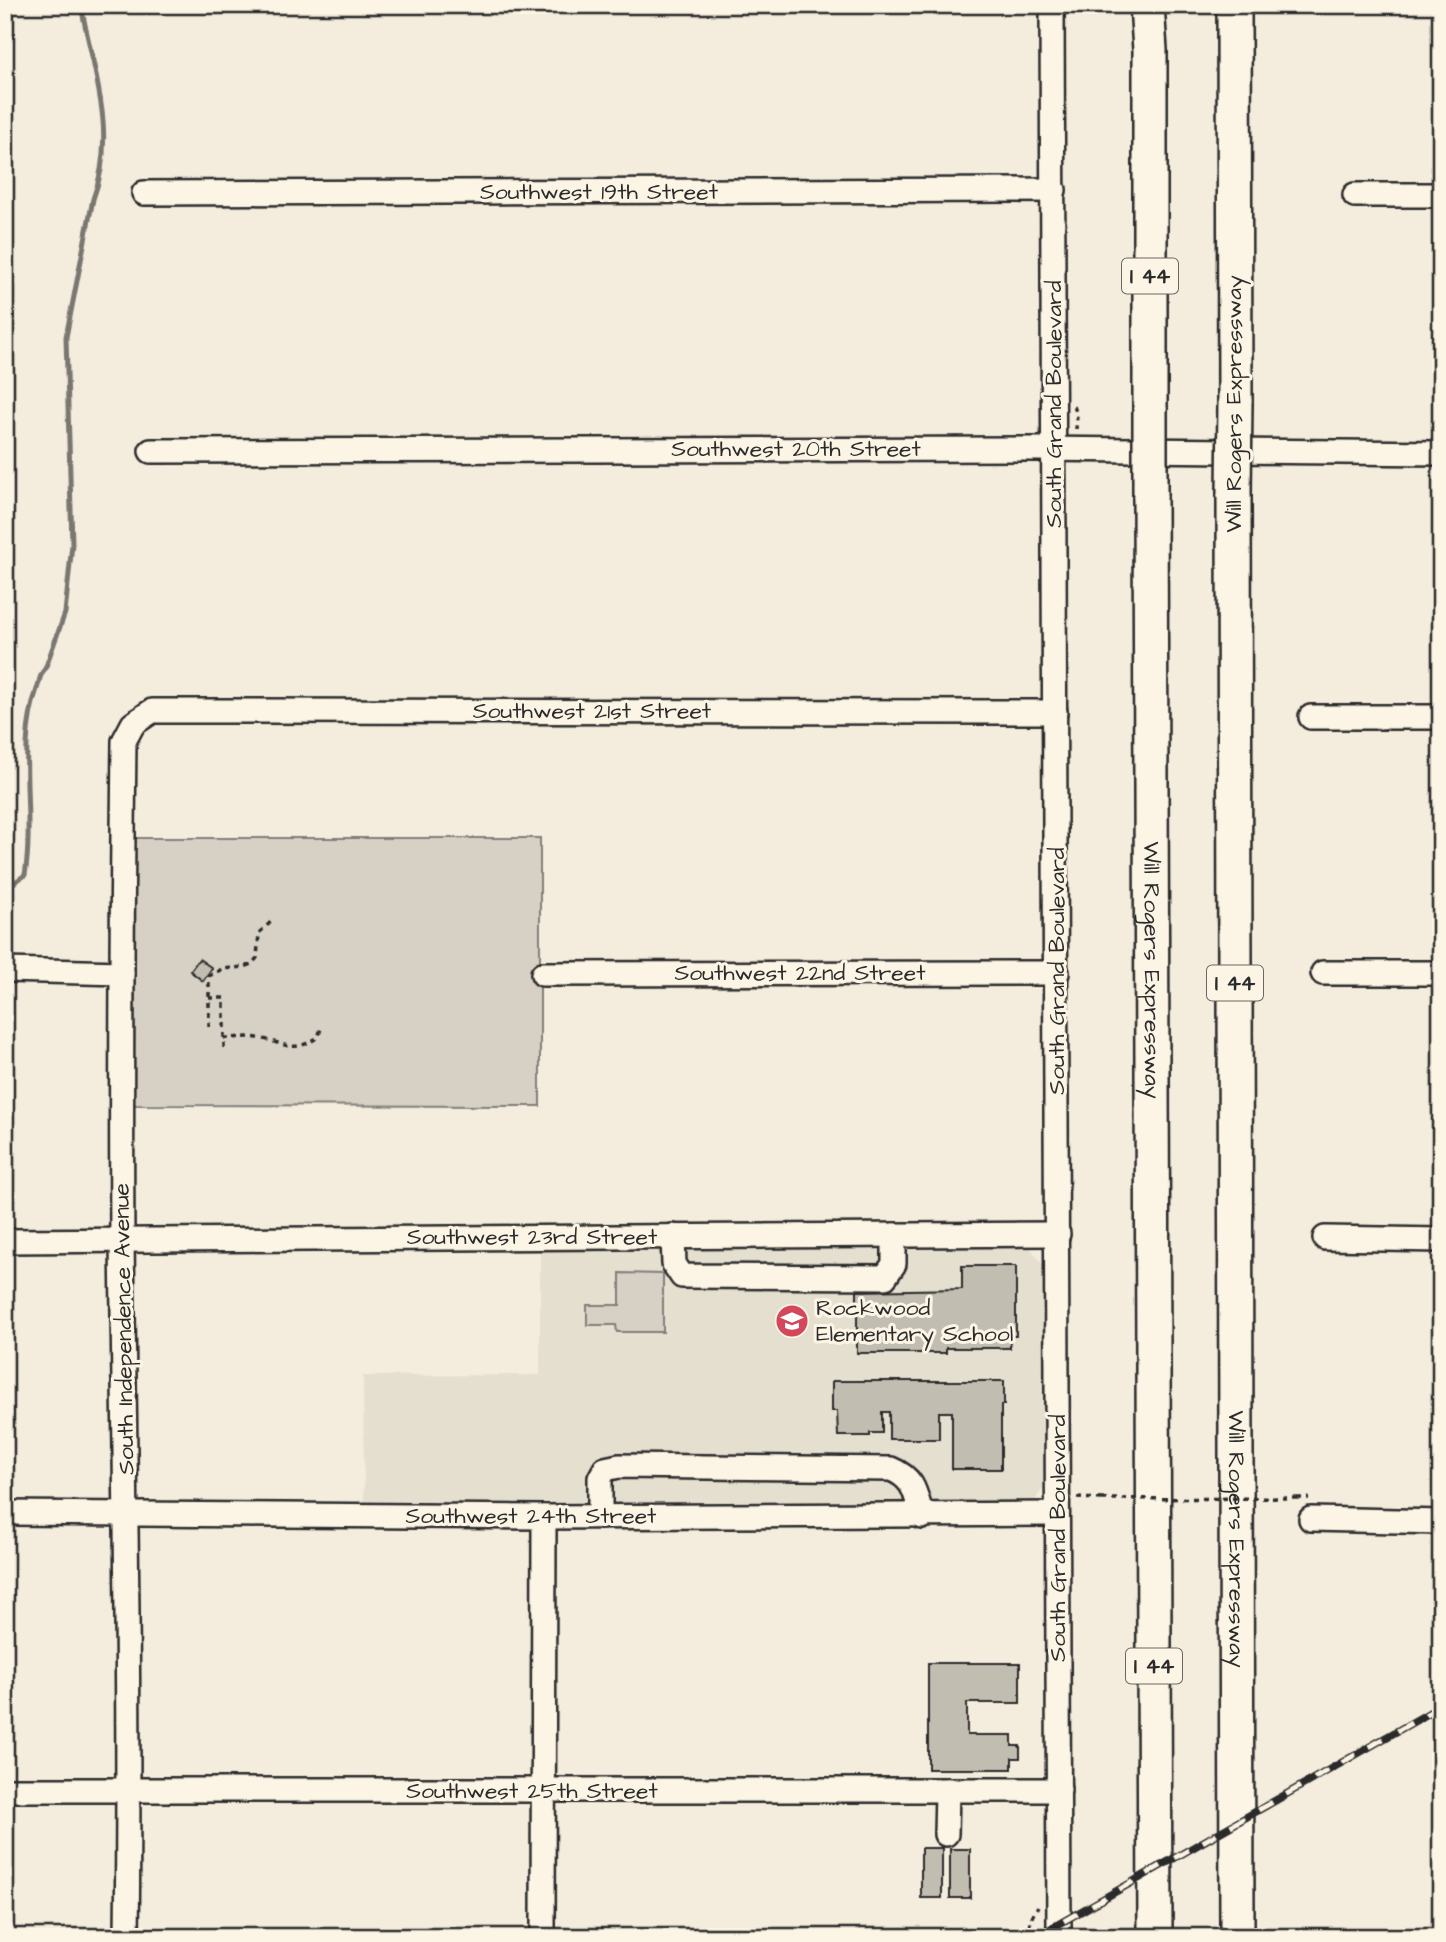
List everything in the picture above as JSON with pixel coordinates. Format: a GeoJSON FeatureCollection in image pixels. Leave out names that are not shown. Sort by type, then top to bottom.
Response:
{"type":"FeatureCollection","features":[{"type":"Feature","properties":{"kind":"highway"},"geometry":{"type":"LineString","coordinates":[[1141,5],[1150,50]]}},
{"type":"Feature","properties":{"kind":"highway","name":"Will Rogers Expressway"},"geometry":{"type":"LineString","coordinates":[[1147,5],[1150,50],[1154,1937]]}},
{"type":"Feature","properties":{"kind":"highway","name":"Will Rogers Expressway"},"geometry":{"type":"LineString","coordinates":[[1234,5],[1237,1937]]}},
{"type":"Feature","properties":{"kind":"street","name":"South Grand Boulevard"},"geometry":{"type":"LineString","coordinates":[[1052,5],[1059,1937]]}},
{"type":"Feature","properties":{"kind":"street","name":"Southwest 19th Street"},"geometry":{"type":"LineString","coordinates":[[144,193],[1054,190]]}},
{"type":"Feature","properties":{"kind":"street"},"geometry":{"type":"LineString","coordinates":[[1355,195],[1441,195]]}},
{"type":"Feature","properties":{"kind":"street","name":"Southwest 20th Street"},"geometry":{"type":"LineString","coordinates":[[151,451],[1054,449],[1441,453]]}},
{"type":"Feature","properties":{"kind":"street","name":"Southwest 21st Street"},"geometry":{"type":"LineString","coordinates":[[132,724],[152,711],[1055,712]]}},
{"type":"Feature","properties":{"kind":"street"},"geometry":{"type":"LineString","coordinates":[[1311,717],[1441,717]]}},
{"type":"Feature","properties":{"kind":"street","name":"South Independence Avenue"},"geometry":{"type":"LineString","coordinates":[[127,1937],[129,1790],[122,1240],[122,973],[124,741],[132,724]]}},
{"type":"Feature","properties":{"kind":"street"},"geometry":{"type":"LineString","coordinates":[[5,970],[122,973]]}},
{"type":"Feature","properties":{"kind":"street","name":"Southwest 22nd Street"},"geometry":{"type":"LineString","coordinates":[[543,974],[1057,973]]}},
{"type":"Feature","properties":{"kind":"street"},"geometry":{"type":"LineString","coordinates":[[1323,973],[1441,973]]}},
{"type":"Feature","properties":{"kind":"street","name":"Southwest 23rd Street"},"geometry":{"type":"LineString","coordinates":[[5,1241],[1058,1234]]}},
{"type":"Feature","properties":{"kind":"street"},"geometry":{"type":"LineString","coordinates":[[673,1236],[674,1264],[682,1276],[713,1278],[885,1277],[894,1265],[894,1235]]}},
{"type":"Feature","properties":{"kind":"street"},"geometry":{"type":"LineString","coordinates":[[1325,1238],[1441,1240]]}},
{"type":"Feature","properties":{"kind":"street"},"geometry":{"type":"LineString","coordinates":[[600,1517],[600,1478],[605,1469],[619,1466],[891,1469],[904,1475],[913,1485],[922,1517]]}},
{"type":"Feature","properties":{"kind":"street","name":"Southwest 24th Street"},"geometry":{"type":"LineString","coordinates":[[5,1513],[544,1517],[922,1517],[1057,1514]]}},
{"type":"Feature","properties":{"kind":"street"},"geometry":{"type":"LineString","coordinates":[[542,1937],[544,1517]]}},
{"type":"Feature","properties":{"kind":"street"},"geometry":{"type":"LineString","coordinates":[[1311,1519],[1441,1522]]}},
{"type":"Feature","properties":{"kind":"street","name":"Southwest 25th Street"},"geometry":{"type":"LineString","coordinates":[[5,1790],[1059,1790]]}},
{"type":"Feature","properties":{"kind":"street"},"geometry":{"type":"LineString","coordinates":[[946,1835],[947,1790]]}},
{"type":"Feature","properties":{"kind":"path"},"geometry":{"type":"LineString","coordinates":[[209,1027],[209,976],[222,969],[251,964],[257,958],[259,933],[274,919]]}},
{"type":"Feature","properties":{"kind":"path"},"geometry":{"type":"LineString","coordinates":[[209,998],[224,998],[224,1052]]}},
{"type":"Feature","properties":{"kind":"path"},"geometry":{"type":"LineString","coordinates":[[224,1038],[259,1038],[283,1046],[301,1045],[318,1037],[321,1026]]}},
{"type":"Feature","properties":{"kind":"path"},"geometry":{"type":"LineString","coordinates":[[1075,1498],[1297,1498]]}},
{"type":"Feature","properties":{"kind":"path"},"geometry":{"type":"LineString","coordinates":[[1029,1926],[1032,1937]]}},
{"type":"Feature","properties":{"kind":"shaded area"},"geometry":{"type":"Polygon","coordinates":[[[133,838],[540,838],[540,1106],[133,1105],[133,838]]]}},
{"type":"Feature","properties":{"kind":"shaded area","name":"Rockwood Elementary School"},"geometry":{"type":"Polygon","coordinates":[[[1023,1244],[1031,1249],[1045,1267],[1044,1487],[1035,1500],[1025,1506],[364,1503],[363,1376],[540,1375],[540,1248],[1023,1244]]]}},
{"type":"Feature","properties":{"kind":"shaded area"},"geometry":{"type":"Polygon","coordinates":[[[620,1273],[663,1274],[663,1332],[617,1332],[616,1325],[587,1325],[587,1305],[620,1305],[620,1273]]]}},
{"type":"Feature","properties":{"kind":"building"},"geometry":{"type":"Polygon","coordinates":[[[199,959],[212,968],[203,981],[190,971],[199,959]]]}},
{"type":"Feature","properties":{"kind":"building"},"geometry":{"type":"Polygon","coordinates":[[[962,1266],[1016,1266],[1016,1336],[1010,1336],[1010,1348],[946,1348],[946,1353],[857,1353],[857,1291],[962,1289],[962,1266]]]}},
{"type":"Feature","properties":{"kind":"building"},"geometry":{"type":"Polygon","coordinates":[[[832,1381],[1004,1381],[1004,1405],[1001,1405],[1001,1469],[952,1469],[952,1412],[939,1412],[939,1439],[889,1439],[889,1412],[882,1412],[882,1433],[870,1433],[870,1436],[838,1436],[837,1411],[832,1411],[832,1381]]]}},
{"type":"Feature","properties":{"kind":"building"},"geometry":{"type":"Polygon","coordinates":[[[928,1663],[1020,1663],[1020,1703],[967,1703],[967,1735],[1012,1735],[1012,1746],[1020,1746],[1020,1758],[1012,1758],[1012,1769],[928,1769],[928,1663]]]}},
{"type":"Feature","properties":{"kind":"building"},"geometry":{"type":"Polygon","coordinates":[[[921,1848],[942,1848],[942,1898],[921,1898],[921,1848]]]}},
{"type":"Feature","properties":{"kind":"building"},"geometry":{"type":"Polygon","coordinates":[[[950,1849],[970,1849],[970,1898],[950,1898],[950,1849]]]}},
{"type":"Feature","properties":{"kind":"waterway"},"geometry":{"type":"LineString","coordinates":[[5,889],[25,875],[28,852],[27,758],[31,712],[41,676],[65,613],[72,544],[66,337],[103,150],[101,102],[81,5]]}},
{"type":"Feature","properties":{"kind":"railway"},"geometry":{"type":"LineString","coordinates":[[1036,1937],[1441,1706]]}},
{"type":"Feature","properties":{"kind":"place","name":"Rockwood Elementary School"},"geometry":{"type":"Point","coordinates":[792,1321]}}]}
